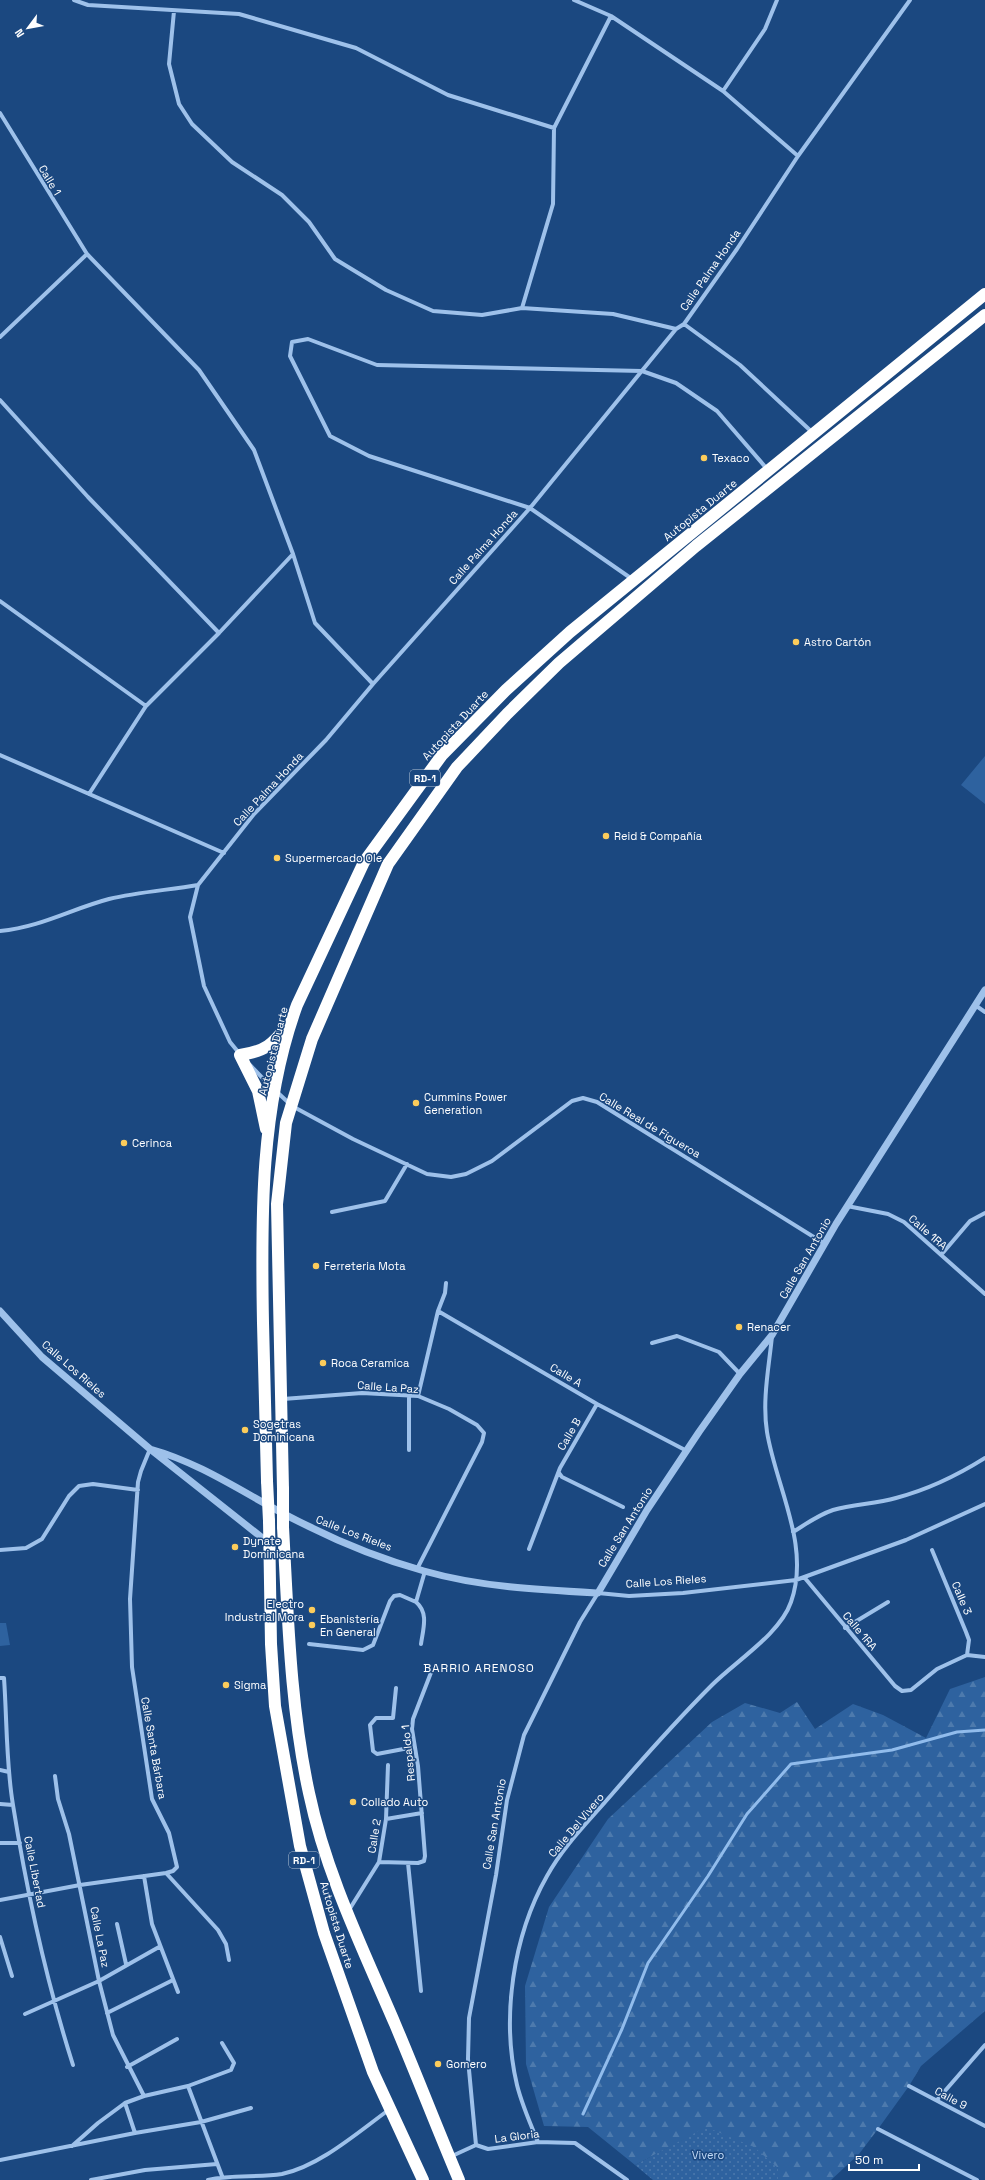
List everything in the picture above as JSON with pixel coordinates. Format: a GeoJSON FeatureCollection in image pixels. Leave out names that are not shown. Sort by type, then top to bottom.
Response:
{"type":"FeatureCollection","features":[{"type":"Feature","properties":{"kind":"highway","name":"Autopista Duarte"},"geometry":{"type":"LineString","coordinates":[[423,2180],[373,2072],[324,1933],[300,1846],[276,1706],[271,1644],[270,1544],[267,1481],[261,1228],[268,1144],[275,1090],[291,1021],[364,862],[442,755],[506,690],[570,632],[769,472],[985,294]]}},
{"type":"Feature","properties":{"kind":"highway","name":"RD-1"},"geometry":{"type":"LineString","coordinates":[[281,1399],[277,1204],[286,1123],[312,1039],[388,864],[457,767],[507,714],[578,646],[809,454],[985,315]]}},
{"type":"Feature","properties":{"kind":"highway"},"geometry":{"type":"LineString","coordinates":[[268,1144],[258,1091],[240,1055],[259,1052],[269,1047],[291,1021]]}},
{"type":"Feature","properties":{"kind":"highway","name":"Autopista Duarte"},"geometry":{"type":"LineString","coordinates":[[281,1399],[283,1527],[294,1694],[300,1750],[321,1841],[347,1914],[396,2026],[459,2180]]}},
{"type":"Feature","properties":{"kind":"street"},"geometry":{"type":"LineString","coordinates":[[74,0],[88,5],[239,14],[356,48],[448,95],[554,128]]}},
{"type":"Feature","properties":{"kind":"street"},"geometry":{"type":"LineString","coordinates":[[574,0],[611,16],[723,91],[798,156]]}},
{"type":"Feature","properties":{"kind":"street"},"geometry":{"type":"LineString","coordinates":[[723,91],[765,29],[777,0]]}},
{"type":"Feature","properties":{"kind":"street","name":"Calle Palma Honda"},"geometry":{"type":"LineString","coordinates":[[292,1106],[240,1055],[230,1042],[204,986],[190,917],[198,885],[254,814],[326,740],[373,684],[530,508],[676,329],[684,324],[737,249],[798,156],[910,0]]}},
{"type":"Feature","properties":{"kind":"street"},"geometry":{"type":"LineString","coordinates":[[174,11],[169,64],[179,104],[192,124],[232,162],[282,195],[309,222],[335,259],[386,290],[432,311],[482,315],[522,308],[613,314],[676,329]]}},
{"type":"Feature","properties":{"kind":"street"},"geometry":{"type":"LineString","coordinates":[[522,308],[553,204],[554,128],[611,16]]}},
{"type":"Feature","properties":{"kind":"street","name":"Calle 1"},"geometry":{"type":"LineString","coordinates":[[0,113],[87,254],[199,370],[254,450],[293,554],[315,623],[373,684]]}},
{"type":"Feature","properties":{"kind":"street"},"geometry":{"type":"LineString","coordinates":[[0,337],[87,254]]}},
{"type":"Feature","properties":{"kind":"street"},"geometry":{"type":"LineString","coordinates":[[684,324],[740,365],[814,434]]}},
{"type":"Feature","properties":{"kind":"street"},"geometry":{"type":"LineString","coordinates":[[634,580],[530,508],[369,456],[330,436],[290,356],[292,342],[308,339],[377,365],[642,371],[676,383],[717,411],[769,472]]}},
{"type":"Feature","properties":{"kind":"street"},"geometry":{"type":"LineString","coordinates":[[0,400],[88,497],[219,633]]}},
{"type":"Feature","properties":{"kind":"street"},"geometry":{"type":"LineString","coordinates":[[89,794],[146,706],[219,633],[293,554]]}},
{"type":"Feature","properties":{"kind":"street"},"geometry":{"type":"LineString","coordinates":[[0,601],[146,706]]}},
{"type":"Feature","properties":{"kind":"street"},"geometry":{"type":"LineString","coordinates":[[0,755],[224,853]]}},
{"type":"Feature","properties":{"kind":"street"},"geometry":{"type":"LineString","coordinates":[[0,931],[22,928],[45,922],[109,899],[198,885]]}},
{"type":"Feature","properties":{"kind":"street","name":"Calle San Antonio"},"geometry":{"type":"LineString","coordinates":[[476,2144],[468,2059],[469,2018],[494,1883],[507,1800],[524,1735],[580,1622],[647,1510],[740,1374],[772,1335],[847,1206],[985,990]]}},
{"type":"Feature","properties":{"kind":"street"},"geometry":{"type":"LineString","coordinates":[[975,1005],[985,1012]]}},
{"type":"Feature","properties":{"kind":"street","name":"Calle Real de Figueroa"},"geometry":{"type":"LineString","coordinates":[[292,1106],[353,1139],[427,1174],[452,1177],[466,1174],[492,1161],[572,1101],[583,1098],[597,1102],[825,1244]]}},
{"type":"Feature","properties":{"kind":"street"},"geometry":{"type":"LineString","coordinates":[[332,1212],[385,1201],[407,1164]]}},
{"type":"Feature","properties":{"kind":"street","name":"Calle 1RA"},"geometry":{"type":"LineString","coordinates":[[847,1206],[888,1214],[904,1222],[985,1294]]}},
{"type":"Feature","properties":{"kind":"street"},"geometry":{"type":"LineString","coordinates":[[941,1255],[970,1221],[985,1213]]}},
{"type":"Feature","properties":{"kind":"street"},"geometry":{"type":"LineString","coordinates":[[418,1396],[446,1283]]}},
{"type":"Feature","properties":{"kind":"street","name":"Calle Los Rieles"},"geometry":{"type":"LineString","coordinates":[[0,1311],[42,1357],[150,1449],[270,1544]]}},
{"type":"Feature","properties":{"kind":"street","name":"Calle A"},"geometry":{"type":"LineString","coordinates":[[438,1311],[597,1404],[687,1451]]}},
{"type":"Feature","properties":{"kind":"street","name":"Calle Del Vivero"},"geometry":{"type":"LineString","coordinates":[[538,2142],[517,2087],[513,2064],[510,2026],[514,1974],[520,1945],[539,1891],[547,1874],[575,1836],[651,1749],[710,1687],[755,1648],[781,1620],[791,1602],[796,1580],[797,1556],[793,1532],[773,1461],[767,1430],[765,1401],[772,1335]]}},
{"type":"Feature","properties":{"kind":"street"},"geometry":{"type":"LineString","coordinates":[[652,1343],[676,1336],[719,1352],[740,1374]]}},
{"type":"Feature","properties":{"kind":"street","name":"Calle La Paz"},"geometry":{"type":"LineString","coordinates":[[281,1399],[362,1393],[418,1396],[449,1409],[477,1425],[484,1433],[482,1442],[417,1569]]}},
{"type":"Feature","properties":{"kind":"street"},"geometry":{"type":"LineString","coordinates":[[409,1450],[410,1395]]}},
{"type":"Feature","properties":{"kind":"street","name":"Calle B"},"geometry":{"type":"LineString","coordinates":[[529,1549],[560,1468],[597,1404]]}},
{"type":"Feature","properties":{"kind":"street","name":"Calle Los Rieles"},"geometry":{"type":"LineString","coordinates":[[150,1449],[169,1454],[230,1483],[297,1521],[331,1537],[417,1569],[510,1586],[629,1596],[684,1592],[796,1580],[906,1540],[985,1504]]}},
{"type":"Feature","properties":{"kind":"street","name":"Calle Santa Bárbara"},"geometry":{"type":"LineString","coordinates":[[150,1449],[141,1471],[138,1490],[131,1586],[130,1644],[152,1800],[169,1833],[177,1867],[173,1871],[166,1873]]}},
{"type":"Feature","properties":{"kind":"street"},"geometry":{"type":"LineString","coordinates":[[793,1532],[817,1517],[834,1510],[896,1499],[925,1488],[964,1471],[985,1458]]}},
{"type":"Feature","properties":{"kind":"street"},"geometry":{"type":"LineString","coordinates":[[559,1473],[562,1477],[623,1507]]}},
{"type":"Feature","properties":{"kind":"street"},"geometry":{"type":"LineString","coordinates":[[0,1550],[26,1548],[42,1539],[69,1496],[79,1486],[93,1484],[138,1490]]}},
{"type":"Feature","properties":{"kind":"street","name":"Calle 3"},"geometry":{"type":"LineString","coordinates":[[932,1550],[969,1640],[967,1655]]}},
{"type":"Feature","properties":{"kind":"street"},"geometry":{"type":"LineString","coordinates":[[416,1602],[425,1571]]}},
{"type":"Feature","properties":{"kind":"street","name":"Calle 1RA"},"geometry":{"type":"LineString","coordinates":[[804,1577],[845,1628],[895,1686],[905,1692],[911,1690],[937,1669],[967,1655]]}},
{"type":"Feature","properties":{"kind":"street"},"geometry":{"type":"LineString","coordinates":[[309,1644],[363,1650],[369,1648],[373,1645],[390,1601],[394,1596],[400,1595],[416,1602],[421,1606],[424,1614],[421,1644]]}},
{"type":"Feature","properties":{"kind":"street"},"geometry":{"type":"LineString","coordinates":[[845,1628],[888,1602]]}},
{"type":"Feature","properties":{"kind":"street"},"geometry":{"type":"LineString","coordinates":[[967,1655],[985,1656]]}},
{"type":"Feature","properties":{"kind":"street","name":"Respaldo 1"},"geometry":{"type":"LineString","coordinates":[[408,1863],[418,1863],[424,1861],[425,1856],[418,1766],[412,1729],[413,1719],[432,1670]]}},
{"type":"Feature","properties":{"kind":"street","name":"Calle Libertad"},"geometry":{"type":"LineString","coordinates":[[2,1678],[13,1805],[29,1894],[54,2002],[73,2064]]}},
{"type":"Feature","properties":{"kind":"street"},"geometry":{"type":"LineString","coordinates":[[396,1688],[393,1718],[376,1718],[370,1725],[373,1751],[377,1754],[414,1747]]}},
{"type":"Feature","properties":{"kind":"street","name":"Calle 2"},"geometry":{"type":"LineString","coordinates":[[379,1862],[386,1819],[388,1765]]}},
{"type":"Feature","properties":{"kind":"street"},"geometry":{"type":"LineString","coordinates":[[0,1770],[9,1772]]}},
{"type":"Feature","properties":{"kind":"street","name":"Calle La Paz"},"geometry":{"type":"LineString","coordinates":[[55,1776],[58,1799],[69,1834],[99,1981],[113,2035],[127,2067],[144,2096]]}},
{"type":"Feature","properties":{"kind":"street"},"geometry":{"type":"LineString","coordinates":[[0,1804],[13,1805]]}},
{"type":"Feature","properties":{"kind":"street"},"geometry":{"type":"LineString","coordinates":[[386,1819],[422,1813]]}},
{"type":"Feature","properties":{"kind":"street"},"geometry":{"type":"LineString","coordinates":[[0,1843],[20,1843]]}},
{"type":"Feature","properties":{"kind":"street"},"geometry":{"type":"LineString","coordinates":[[347,1914],[379,1862],[408,1863],[421,1991]]}},
{"type":"Feature","properties":{"kind":"street"},"geometry":{"type":"LineString","coordinates":[[0,1900],[80,1885],[166,1873],[218,1930],[226,1944],[229,1960]]}},
{"type":"Feature","properties":{"kind":"street"},"geometry":{"type":"LineString","coordinates":[[144,1876],[152,1924],[159,1947],[178,1992]]}},
{"type":"Feature","properties":{"kind":"street"},"geometry":{"type":"LineString","coordinates":[[118,1924],[126,1964]]}},
{"type":"Feature","properties":{"kind":"street"},"geometry":{"type":"LineString","coordinates":[[0,1937],[12,1976]]}},
{"type":"Feature","properties":{"kind":"street"},"geometry":{"type":"LineString","coordinates":[[25,2014],[99,1981],[126,1964],[159,1947]]}},
{"type":"Feature","properties":{"kind":"street"},"geometry":{"type":"LineString","coordinates":[[107,2013],[173,1980]]}},
{"type":"Feature","properties":{"kind":"street"},"geometry":{"type":"LineString","coordinates":[[127,2067],[177,2039]]}},
{"type":"Feature","properties":{"kind":"street"},"geometry":{"type":"LineString","coordinates":[[71,2147],[98,2123],[125,2103],[144,2096],[188,2086],[231,2070],[234,2067],[234,2063],[222,2043]]}},
{"type":"Feature","properties":{"kind":"street"},"geometry":{"type":"LineString","coordinates":[[937,2100],[985,2045]]}},
{"type":"Feature","properties":{"kind":"street"},"geometry":{"type":"LineString","coordinates":[[188,2086],[222,2176]]}},
{"type":"Feature","properties":{"kind":"street","name":"Calle 9"},"geometry":{"type":"LineString","coordinates":[[909,2086],[985,2126]]}},
{"type":"Feature","properties":{"kind":"street"},"geometry":{"type":"LineString","coordinates":[[125,2103],[135,2133]]}},
{"type":"Feature","properties":{"kind":"street"},"geometry":{"type":"LineString","coordinates":[[0,2160],[135,2133],[201,2122],[251,2108]]}},
{"type":"Feature","properties":{"kind":"street"},"geometry":{"type":"LineString","coordinates":[[208,2180],[222,2176],[269,2176],[298,2168],[321,2158],[390,2109]]}},
{"type":"Feature","properties":{"kind":"street"},"geometry":{"type":"LineString","coordinates":[[878,2129],[977,2180]]}},
{"type":"Feature","properties":{"kind":"street","name":"La Gloria"},"geometry":{"type":"LineString","coordinates":[[476,2144],[488,2149],[538,2142],[575,2143],[627,2180]]}},
{"type":"Feature","properties":{"kind":"street"},"geometry":{"type":"LineString","coordinates":[[450,2158],[476,2144]]}},
{"type":"Feature","properties":{"kind":"street"},"geometry":{"type":"LineString","coordinates":[[91,2180],[145,2170],[217,2164]]}},
{"type":"Feature","properties":{"kind":"green space"},"geometry":{"type":"Polygon","coordinates":[[[985,756],[985,804],[961,785],[985,756]]]}},
{"type":"Feature","properties":{"kind":"green space"},"geometry":{"type":"Polygon","coordinates":[[[0,1623],[6,1623],[10,1645],[0,1646],[0,1623]]]}},
{"type":"Feature","properties":{"kind":"green space"},"geometry":{"type":"Polygon","coordinates":[[[985,1677],[985,2011],[921,2066],[909,2086],[859,2154],[831,2180],[778,2180],[778,2168],[706,2128],[635,2165],[588,2127],[544,2126],[526,2064],[525,1986],[549,1907],[608,1819],[712,1722],[745,1703],[780,1713],[797,1702],[815,1729],[853,1704],[883,1715],[926,1738],[950,1689],[985,1677]]]}},
{"type":"Feature","properties":{"kind":"green space","name":"Vivero"},"geometry":{"type":"Polygon","coordinates":[[[706,2127],[754,2147],[778,2168],[778,2180],[653,2180],[635,2165],[706,2127]]]}},
{"type":"Feature","properties":{"kind":"waterway"},"geometry":{"type":"LineString","coordinates":[[583,2114],[622,2029],[648,1963],[708,1876],[747,1814],[791,1764],[892,1750],[957,1732],[985,1730]]}},
{"type":"Feature","properties":{"kind":"place","name":"Texaco"},"geometry":{"type":"Point","coordinates":[704,458]}},
{"type":"Feature","properties":{"kind":"place","name":"Astro Cartón"},"geometry":{"type":"Point","coordinates":[796,642]}},
{"type":"Feature","properties":{"kind":"place","name":"Reid & Compañía"},"geometry":{"type":"Point","coordinates":[606,836]}},
{"type":"Feature","properties":{"kind":"place","name":"Supermercado Ole"},"geometry":{"type":"Point","coordinates":[277,858]}},
{"type":"Feature","properties":{"kind":"place","name":"Cummins Power Generation"},"geometry":{"type":"Point","coordinates":[416,1103]}},
{"type":"Feature","properties":{"kind":"place","name":"Cerinca"},"geometry":{"type":"Point","coordinates":[124,1143]}},
{"type":"Feature","properties":{"kind":"place","name":"Ferreteria Mota"},"geometry":{"type":"Point","coordinates":[316,1266]}},
{"type":"Feature","properties":{"kind":"place","name":"Renacer"},"geometry":{"type":"Point","coordinates":[739,1327]}},
{"type":"Feature","properties":{"kind":"place","name":"Roca Ceramica"},"geometry":{"type":"Point","coordinates":[323,1363]}},
{"type":"Feature","properties":{"kind":"place","name":"Sogetras Dominicana"},"geometry":{"type":"Point","coordinates":[245,1430]}},
{"type":"Feature","properties":{"kind":"place","name":"Dynate Dominicana"},"geometry":{"type":"Point","coordinates":[235,1547]}},
{"type":"Feature","properties":{"kind":"place","name":"Electro Industrial Mora"},"geometry":{"type":"Point","coordinates":[312,1610]}},
{"type":"Feature","properties":{"kind":"place","name":"Ebanistería En General"},"geometry":{"type":"Point","coordinates":[312,1625]}},
{"type":"Feature","properties":{"kind":"place","name":"Sigma"},"geometry":{"type":"Point","coordinates":[226,1685]}},
{"type":"Feature","properties":{"kind":"place","name":"Collado Auto"},"geometry":{"type":"Point","coordinates":[353,1802]}},
{"type":"Feature","properties":{"kind":"place","name":"Gomero"},"geometry":{"type":"Point","coordinates":[438,2064]}},
{"type":"Feature","properties":{"kind":"district","name":"BARRIO ARENOSO"},"geometry":{"type":"Point","coordinates":[479,1668]}}]}
